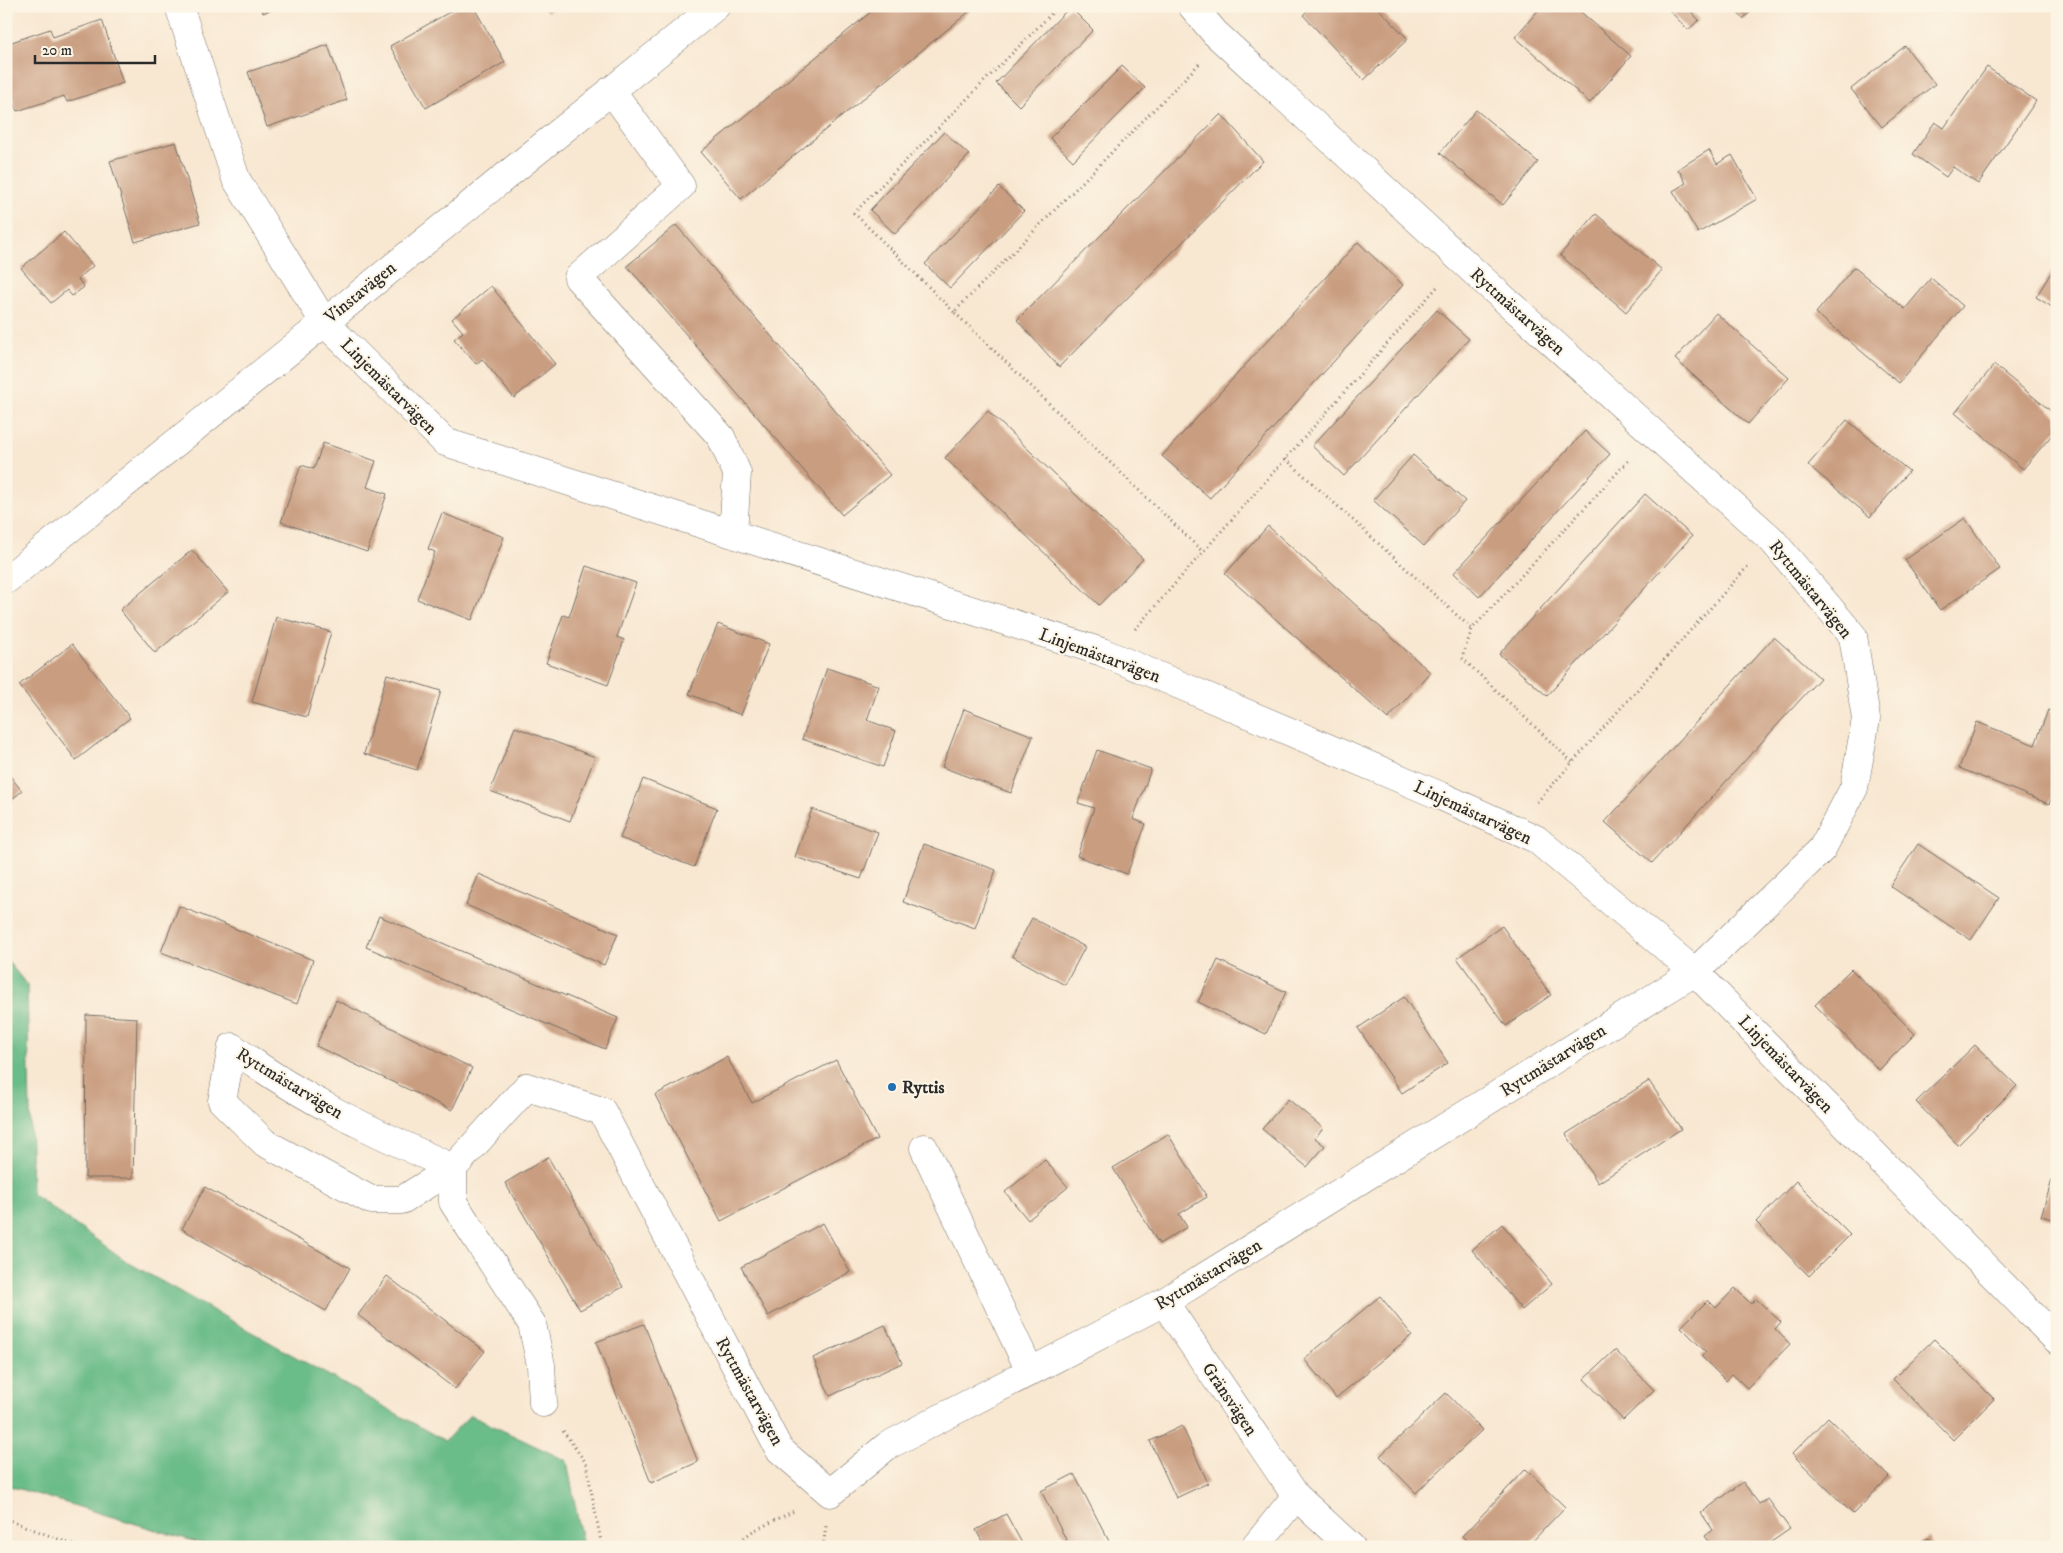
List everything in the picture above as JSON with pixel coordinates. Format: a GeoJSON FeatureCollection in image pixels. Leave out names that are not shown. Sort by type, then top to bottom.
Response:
{"type":"FeatureCollection","features":[{"type":"Feature","properties":{"kind":"street","name":"Linjemästarvägen"},"geometry":{"type":"LineString","coordinates":[[178,6],[236,179],[324,322],[445,442],[1111,656],[1536,839],[1695,972],[2057,1340]]}},
{"type":"Feature","properties":{"kind":"street","name":"Vinstavägen"},"geometry":{"type":"LineString","coordinates":[[6,580],[716,6]]}},
{"type":"Feature","properties":{"kind":"street","name":"Ryttmästarvägen"},"geometry":{"type":"LineString","coordinates":[[453,1168],[356,1123],[266,1073],[232,1047],[222,1101],[265,1143],[371,1200],[402,1200],[453,1168],[527,1087],[602,1111],[779,1449],[830,1493],[887,1446],[1164,1302],[1695,972],[1822,848],[1854,788],[1866,719],[1853,636],[1772,540],[1461,260],[1223,39],[1192,6]]}},
{"type":"Feature","properties":{"kind":"street"},"geometry":{"type":"LineString","coordinates":[[612,90],[681,186],[578,278],[721,437],[737,474],[733,534]]}},
{"type":"Feature","properties":{"kind":"street"},"geometry":{"type":"LineString","coordinates":[[924,1148],[1030,1371]]}},
{"type":"Feature","properties":{"kind":"street"},"geometry":{"type":"LineString","coordinates":[[453,1168],[453,1202],[532,1324],[541,1365],[543,1403]]}},
{"type":"Feature","properties":{"kind":"street","name":"Gränsvägen"},"geometry":{"type":"LineString","coordinates":[[1164,1302],[1296,1496],[1351,1547]]}},
{"type":"Feature","properties":{"kind":"street"},"geometry":{"type":"LineString","coordinates":[[1255,1547],[1296,1496]]}},
{"type":"Feature","properties":{"kind":"path"},"geometry":{"type":"LineString","coordinates":[[1059,6],[854,213],[1203,552]]}},
{"type":"Feature","properties":{"kind":"path"},"geometry":{"type":"LineString","coordinates":[[954,312],[1223,39]]}},
{"type":"Feature","properties":{"kind":"path"},"geometry":{"type":"LineString","coordinates":[[1111,656],[1461,260]]}},
{"type":"Feature","properties":{"kind":"path"},"geometry":{"type":"LineString","coordinates":[[1572,762],[1462,658],[1472,629],[1654,434]]}},
{"type":"Feature","properties":{"kind":"path"},"geometry":{"type":"LineString","coordinates":[[1286,459],[1472,629]]}},
{"type":"Feature","properties":{"kind":"path"},"geometry":{"type":"LineString","coordinates":[[1512,829],[1772,540]]}},
{"type":"Feature","properties":{"kind":"path"},"geometry":{"type":"LineString","coordinates":[[543,1403],[586,1463],[602,1547]]}},
{"type":"Feature","properties":{"kind":"path"},"geometry":{"type":"LineString","coordinates":[[732,1547],[753,1531],[830,1493]]}},
{"type":"Feature","properties":{"kind":"path"},"geometry":{"type":"LineString","coordinates":[[6,1519],[79,1547]]}},
{"type":"Feature","properties":{"kind":"green space"},"geometry":{"type":"Polygon","coordinates":[[[6,959],[27,985],[32,1194],[129,1263],[445,1441],[470,1415],[567,1461],[583,1547],[213,1547],[6,1485],[6,959]]]}},
{"type":"Feature","properties":{"kind":"building"},"geometry":{"type":"Polygon","coordinates":[[[261,6],[280,6],[263,13],[261,6]]]}},
{"type":"Feature","properties":{"kind":"building"},"geometry":{"type":"Polygon","coordinates":[[[460,6],[473,6],[505,62],[426,108],[390,46],[460,6]]]}},
{"type":"Feature","properties":{"kind":"building"},"geometry":{"type":"Polygon","coordinates":[[[543,6],[558,6],[547,12],[543,6]]]}},
{"type":"Feature","properties":{"kind":"building"},"geometry":{"type":"Polygon","coordinates":[[[878,6],[976,6],[741,199],[701,152],[878,6]]]}},
{"type":"Feature","properties":{"kind":"building"},"geometry":{"type":"Polygon","coordinates":[[[1312,6],[1376,6],[1408,39],[1364,80],[1303,15],[1312,6]]]}},
{"type":"Feature","properties":{"kind":"building"},"geometry":{"type":"Polygon","coordinates":[[[1542,6],[1574,6],[1631,56],[1590,103],[1515,37],[1542,6]]]}},
{"type":"Feature","properties":{"kind":"building"},"geometry":{"type":"Polygon","coordinates":[[[1675,6],[1686,6],[1699,20],[1688,30],[1670,11],[1675,6]]]}},
{"type":"Feature","properties":{"kind":"building"},"geometry":{"type":"Polygon","coordinates":[[[1732,6],[1757,6],[1743,19],[1732,6]]]}},
{"type":"Feature","properties":{"kind":"building"},"geometry":{"type":"Polygon","coordinates":[[[1070,7],[1093,30],[1019,106],[996,83],[1070,7]]]}},
{"type":"Feature","properties":{"kind":"building"},"geometry":{"type":"Polygon","coordinates":[[[102,20],[123,83],[67,102],[64,96],[17,111],[6,80],[6,44],[50,29],[53,37],[102,20]]]}},
{"type":"Feature","properties":{"kind":"building"},"geometry":{"type":"Polygon","coordinates":[[[328,45],[347,100],[267,127],[248,72],[328,45]]]}},
{"type":"Feature","properties":{"kind":"building"},"geometry":{"type":"Polygon","coordinates":[[[1905,46],[1935,84],[1882,127],[1851,89],[1905,46]]]}},
{"type":"Feature","properties":{"kind":"building"},"geometry":{"type":"Polygon","coordinates":[[[1122,66],[1145,88],[1073,161],[1050,138],[1122,66]]]}},
{"type":"Feature","properties":{"kind":"building"},"geometry":{"type":"Polygon","coordinates":[[[1987,67],[2036,101],[1978,184],[1953,167],[1946,177],[1913,154],[1935,122],[1944,128],[1987,67]]]}},
{"type":"Feature","properties":{"kind":"building"},"geometry":{"type":"Polygon","coordinates":[[[1476,110],[1538,162],[1503,205],[1440,153],[1476,110]]]}},
{"type":"Feature","properties":{"kind":"building"},"geometry":{"type":"Polygon","coordinates":[[[1221,114],[1263,161],[1059,367],[1017,320],[1221,114]]]}},
{"type":"Feature","properties":{"kind":"building"},"geometry":{"type":"Polygon","coordinates":[[[944,132],[969,155],[895,234],[870,210],[944,132]]]}},
{"type":"Feature","properties":{"kind":"building"},"geometry":{"type":"Polygon","coordinates":[[[176,142],[200,223],[135,242],[110,161],[176,142]]]}},
{"type":"Feature","properties":{"kind":"building"},"geometry":{"type":"Polygon","coordinates":[[[1709,150],[1717,164],[1732,155],[1757,199],[1698,233],[1673,191],[1686,183],[1678,169],[1709,150]]]}},
{"type":"Feature","properties":{"kind":"building"},"geometry":{"type":"Polygon","coordinates":[[[999,187],[1024,211],[950,288],[925,264],[999,187]]]}},
{"type":"Feature","properties":{"kind":"building"},"geometry":{"type":"Polygon","coordinates":[[[1596,214],[1662,270],[1626,312],[1560,255],[1596,214]]]}},
{"type":"Feature","properties":{"kind":"building"},"geometry":{"type":"Polygon","coordinates":[[[676,225],[890,475],[842,515],[627,266],[676,225]]]}},
{"type":"Feature","properties":{"kind":"building"},"geometry":{"type":"Polygon","coordinates":[[[64,232],[93,266],[78,279],[84,287],[72,296],[67,290],[51,303],[21,268],[64,232]]]}},
{"type":"Feature","properties":{"kind":"building"},"geometry":{"type":"Polygon","coordinates":[[[1358,242],[1403,285],[1210,498],[1162,456],[1358,242]]]}},
{"type":"Feature","properties":{"kind":"building"},"geometry":{"type":"Polygon","coordinates":[[[2057,263],[2057,310],[2036,297],[2057,263]]]}},
{"type":"Feature","properties":{"kind":"building"},"geometry":{"type":"Polygon","coordinates":[[[1854,267],[1905,309],[1931,278],[1963,306],[1899,383],[1816,313],[1854,267]]]}},
{"type":"Feature","properties":{"kind":"building"},"geometry":{"type":"Polygon","coordinates":[[[491,286],[555,364],[514,398],[482,359],[476,364],[454,339],[463,332],[452,319],[491,286]]]}},
{"type":"Feature","properties":{"kind":"building"},"geometry":{"type":"Polygon","coordinates":[[[1437,310],[1469,339],[1344,476],[1312,446],[1437,310]]]}},
{"type":"Feature","properties":{"kind":"building"},"geometry":{"type":"Polygon","coordinates":[[[1716,313],[1789,378],[1748,424],[1675,359],[1716,313]]]}},
{"type":"Feature","properties":{"kind":"building"},"geometry":{"type":"Polygon","coordinates":[[[1994,365],[2057,416],[2057,429],[2023,469],[1955,413],[1994,365]]]}},
{"type":"Feature","properties":{"kind":"building"},"geometry":{"type":"Polygon","coordinates":[[[988,411],[1143,559],[1099,605],[945,458],[988,411]]]}},
{"type":"Feature","properties":{"kind":"building"},"geometry":{"type":"Polygon","coordinates":[[[1847,420],[1909,471],[1870,517],[1808,465],[1847,420]]]}},
{"type":"Feature","properties":{"kind":"building"},"geometry":{"type":"Polygon","coordinates":[[[1585,431],[1610,454],[1479,597],[1454,573],[1585,431]]]}},
{"type":"Feature","properties":{"kind":"building"},"geometry":{"type":"Polygon","coordinates":[[[323,443],[376,461],[367,487],[387,494],[367,552],[281,522],[301,465],[314,469],[323,443]]]}},
{"type":"Feature","properties":{"kind":"building"},"geometry":{"type":"Polygon","coordinates":[[[1413,455],[1465,501],[1424,546],[1373,500],[1413,455]]]}},
{"type":"Feature","properties":{"kind":"building"},"geometry":{"type":"Polygon","coordinates":[[[1645,494],[1692,536],[1547,696],[1499,654],[1645,494]]]}},
{"type":"Feature","properties":{"kind":"building"},"geometry":{"type":"Polygon","coordinates":[[[442,513],[504,537],[472,620],[417,599],[435,552],[428,549],[442,513]]]}},
{"type":"Feature","properties":{"kind":"building"},"geometry":{"type":"Polygon","coordinates":[[[1965,518],[2000,569],[1940,610],[1905,560],[1965,518]]]}},
{"type":"Feature","properties":{"kind":"building"},"geometry":{"type":"Polygon","coordinates":[[[1268,526],[1430,672],[1388,719],[1225,574],[1268,526]]]}},
{"type":"Feature","properties":{"kind":"building"},"geometry":{"type":"Polygon","coordinates":[[[192,550],[228,592],[155,653],[120,610],[192,550]]]}},
{"type":"Feature","properties":{"kind":"building"},"geometry":{"type":"Polygon","coordinates":[[[586,566],[636,583],[617,637],[624,640],[608,685],[546,663],[563,615],[569,617],[586,566]]]}},
{"type":"Feature","properties":{"kind":"building"},"geometry":{"type":"Polygon","coordinates":[[[276,617],[331,632],[307,717],[252,702],[276,617]]]}},
{"type":"Feature","properties":{"kind":"building"},"geometry":{"type":"Polygon","coordinates":[[[718,624],[769,644],[741,715],[689,694],[718,624]]]}},
{"type":"Feature","properties":{"kind":"building"},"geometry":{"type":"Polygon","coordinates":[[[1774,637],[1820,678],[1652,863],[1605,822],[1774,637]]]}},
{"type":"Feature","properties":{"kind":"building"},"geometry":{"type":"Polygon","coordinates":[[[72,644],[130,718],[76,760],[19,685],[72,644]]]}},
{"type":"Feature","properties":{"kind":"building"},"geometry":{"type":"Polygon","coordinates":[[[827,668],[879,686],[867,720],[896,731],[883,767],[802,739],[827,668]]]}},
{"type":"Feature","properties":{"kind":"building"},"geometry":{"type":"Polygon","coordinates":[[[387,674],[441,691],[417,770],[364,754],[387,674]]]}},
{"type":"Feature","properties":{"kind":"building"},"geometry":{"type":"Polygon","coordinates":[[[964,709],[1033,736],[1011,793],[942,767],[964,709]]]}},
{"type":"Feature","properties":{"kind":"building"},"geometry":{"type":"Polygon","coordinates":[[[2048,710],[2057,714],[2057,786],[2049,804],[1959,768],[1977,722],[2035,745],[2048,710]]]}},
{"type":"Feature","properties":{"kind":"building"},"geometry":{"type":"Polygon","coordinates":[[[515,727],[595,757],[570,821],[490,791],[515,727]]]}},
{"type":"Feature","properties":{"kind":"building"},"geometry":{"type":"Polygon","coordinates":[[[1097,750],[1151,769],[1133,819],[1146,824],[1127,874],[1077,856],[1094,808],[1078,803],[1097,750]]]}},
{"type":"Feature","properties":{"kind":"building"},"geometry":{"type":"Polygon","coordinates":[[[6,771],[22,791],[6,804],[6,771]]]}},
{"type":"Feature","properties":{"kind":"building"},"geometry":{"type":"Polygon","coordinates":[[[643,779],[717,808],[694,867],[620,838],[643,779]]]}},
{"type":"Feature","properties":{"kind":"building"},"geometry":{"type":"Polygon","coordinates":[[[812,809],[878,832],[861,879],[795,857],[812,809]]]}},
{"type":"Feature","properties":{"kind":"building"},"geometry":{"type":"Polygon","coordinates":[[[924,844],[996,870],[975,928],[903,902],[924,844]]]}},
{"type":"Feature","properties":{"kind":"building"},"geometry":{"type":"Polygon","coordinates":[[[1918,844],[1999,898],[1971,940],[1890,886],[1918,844]]]}},
{"type":"Feature","properties":{"kind":"building"},"geometry":{"type":"Polygon","coordinates":[[[479,874],[618,934],[604,965],[466,905],[479,874]]]}},
{"type":"Feature","properties":{"kind":"building"},"geometry":{"type":"Polygon","coordinates":[[[179,906],[313,960],[297,1004],[161,952],[179,906]]]}},
{"type":"Feature","properties":{"kind":"building"},"geometry":{"type":"Polygon","coordinates":[[[379,916],[618,1018],[605,1049],[366,947],[379,916]]]}},
{"type":"Feature","properties":{"kind":"building"},"geometry":{"type":"Polygon","coordinates":[[[1032,918],[1085,947],[1065,985],[1012,956],[1032,918]]]}},
{"type":"Feature","properties":{"kind":"building"},"geometry":{"type":"Polygon","coordinates":[[[1502,926],[1551,995],[1506,1026],[1457,958],[1502,926]]]}},
{"type":"Feature","properties":{"kind":"building"},"geometry":{"type":"Polygon","coordinates":[[[1218,960],[1286,992],[1266,1034],[1198,1002],[1218,960]]]}},
{"type":"Feature","properties":{"kind":"building"},"geometry":{"type":"Polygon","coordinates":[[[1851,969],[1915,1034],[1879,1070],[1815,1005],[1851,969]]]}},
{"type":"Feature","properties":{"kind":"building"},"geometry":{"type":"Polygon","coordinates":[[[1404,997],[1448,1063],[1402,1093],[1358,1028],[1404,997]]]}},
{"type":"Feature","properties":{"kind":"building"},"geometry":{"type":"Polygon","coordinates":[[[336,1000],[472,1068],[452,1110],[316,1046],[336,1000]]]}},
{"type":"Feature","properties":{"kind":"building"},"geometry":{"type":"Polygon","coordinates":[[[86,1015],[137,1018],[133,1178],[85,1178],[86,1015]]]}},
{"type":"Feature","properties":{"kind":"building"},"geometry":{"type":"Polygon","coordinates":[[[1975,1045],[2017,1086],[1958,1145],[1916,1102],[1975,1045]]]}},
{"type":"Feature","properties":{"kind":"building"},"geometry":{"type":"Polygon","coordinates":[[[727,1057],[752,1103],[836,1060],[877,1139],[721,1221],[655,1095],[727,1057]]]}},
{"type":"Feature","properties":{"kind":"building"},"geometry":{"type":"Polygon","coordinates":[[[1649,1081],[1681,1129],[1598,1183],[1566,1134],[1649,1081]]]}},
{"type":"Feature","properties":{"kind":"building"},"geometry":{"type":"Polygon","coordinates":[[[1288,1099],[1323,1128],[1315,1138],[1325,1146],[1307,1167],[1262,1129],[1288,1099]]]}},
{"type":"Feature","properties":{"kind":"building"},"geometry":{"type":"Polygon","coordinates":[[[1168,1134],[1207,1197],[1179,1214],[1187,1227],[1159,1244],[1113,1168],[1168,1134]]]}},
{"type":"Feature","properties":{"kind":"building"},"geometry":{"type":"Polygon","coordinates":[[[548,1157],[623,1287],[580,1310],[505,1183],[548,1157]]]}},
{"type":"Feature","properties":{"kind":"building"},"geometry":{"type":"Polygon","coordinates":[[[1045,1160],[1068,1187],[1028,1220],[1005,1192],[1045,1160]]]}},
{"type":"Feature","properties":{"kind":"building"},"geometry":{"type":"Polygon","coordinates":[[[2057,1164],[2057,1220],[2041,1216],[2057,1164]]]}},
{"type":"Feature","properties":{"kind":"building"},"geometry":{"type":"Polygon","coordinates":[[[1796,1181],[1850,1235],[1809,1276],[1756,1222],[1796,1181]]]}},
{"type":"Feature","properties":{"kind":"building"},"geometry":{"type":"Polygon","coordinates":[[[205,1187],[350,1268],[326,1311],[182,1229],[205,1187]]]}},
{"type":"Feature","properties":{"kind":"building"},"geometry":{"type":"Polygon","coordinates":[[[823,1223],[850,1272],[768,1316],[741,1267],[823,1223]]]}},
{"type":"Feature","properties":{"kind":"building"},"geometry":{"type":"Polygon","coordinates":[[[1502,1224],[1552,1284],[1522,1310],[1472,1250],[1502,1224]]]}},
{"type":"Feature","properties":{"kind":"building"},"geometry":{"type":"Polygon","coordinates":[[[387,1276],[485,1351],[455,1389],[358,1315],[387,1276]]]}},
{"type":"Feature","properties":{"kind":"building"},"geometry":{"type":"Polygon","coordinates":[[[1735,1288],[1751,1304],[1756,1299],[1781,1322],[1775,1329],[1790,1344],[1747,1388],[1732,1374],[1726,1381],[1701,1356],[1706,1352],[1681,1327],[1708,1300],[1716,1308],[1735,1288]]]}},
{"type":"Feature","properties":{"kind":"building"},"geometry":{"type":"Polygon","coordinates":[[[1380,1296],[1412,1335],[1336,1398],[1304,1359],[1380,1296]]]}},
{"type":"Feature","properties":{"kind":"building"},"geometry":{"type":"Polygon","coordinates":[[[644,1324],[698,1462],[651,1483],[596,1342],[644,1324]]]}},
{"type":"Feature","properties":{"kind":"building"},"geometry":{"type":"Polygon","coordinates":[[[885,1325],[902,1363],[830,1396],[813,1358],[885,1325]]]}},
{"type":"Feature","properties":{"kind":"building"},"geometry":{"type":"Polygon","coordinates":[[[1934,1339],[1994,1399],[1953,1440],[1893,1379],[1934,1339]]]}},
{"type":"Feature","properties":{"kind":"building"},"geometry":{"type":"Polygon","coordinates":[[[1615,1350],[1654,1390],[1623,1420],[1584,1379],[1615,1350]]]}},
{"type":"Feature","properties":{"kind":"building"},"geometry":{"type":"Polygon","coordinates":[[[1446,1393],[1482,1430],[1416,1493],[1380,1456],[1446,1393]]]}},
{"type":"Feature","properties":{"kind":"building"},"geometry":{"type":"Polygon","coordinates":[[[1828,1417],[1889,1477],[1853,1514],[1792,1454],[1828,1417]]]}},
{"type":"Feature","properties":{"kind":"building"},"geometry":{"type":"Polygon","coordinates":[[[1182,1426],[1208,1483],[1176,1498],[1150,1441],[1182,1426]]]}},
{"type":"Feature","properties":{"kind":"building"},"geometry":{"type":"Polygon","coordinates":[[[1526,1469],[1565,1507],[1527,1547],[1473,1547],[1462,1536],[1526,1469]]]}},
{"type":"Feature","properties":{"kind":"building"},"geometry":{"type":"Polygon","coordinates":[[[1074,1474],[1112,1547],[1070,1547],[1041,1491],[1074,1474]]]}},
{"type":"Feature","properties":{"kind":"building"},"geometry":{"type":"Polygon","coordinates":[[[1743,1482],[1759,1504],[1768,1499],[1790,1529],[1764,1547],[1713,1547],[1705,1536],[1713,1530],[1701,1513],[1743,1482]]]}},
{"type":"Feature","properties":{"kind":"building"},"geometry":{"type":"Polygon","coordinates":[[[1006,1514],[1024,1547],[985,1547],[976,1530],[1006,1514]]]}},
{"type":"Feature","properties":{"kind":"building"},"geometry":{"type":"Polygon","coordinates":[[[1929,1538],[1934,1547],[1912,1547],[1929,1538]]]}},
{"type":"Feature","properties":{"kind":"place","name":"Ryttis"},"geometry":{"type":"Point","coordinates":[892,1087]}}]}
